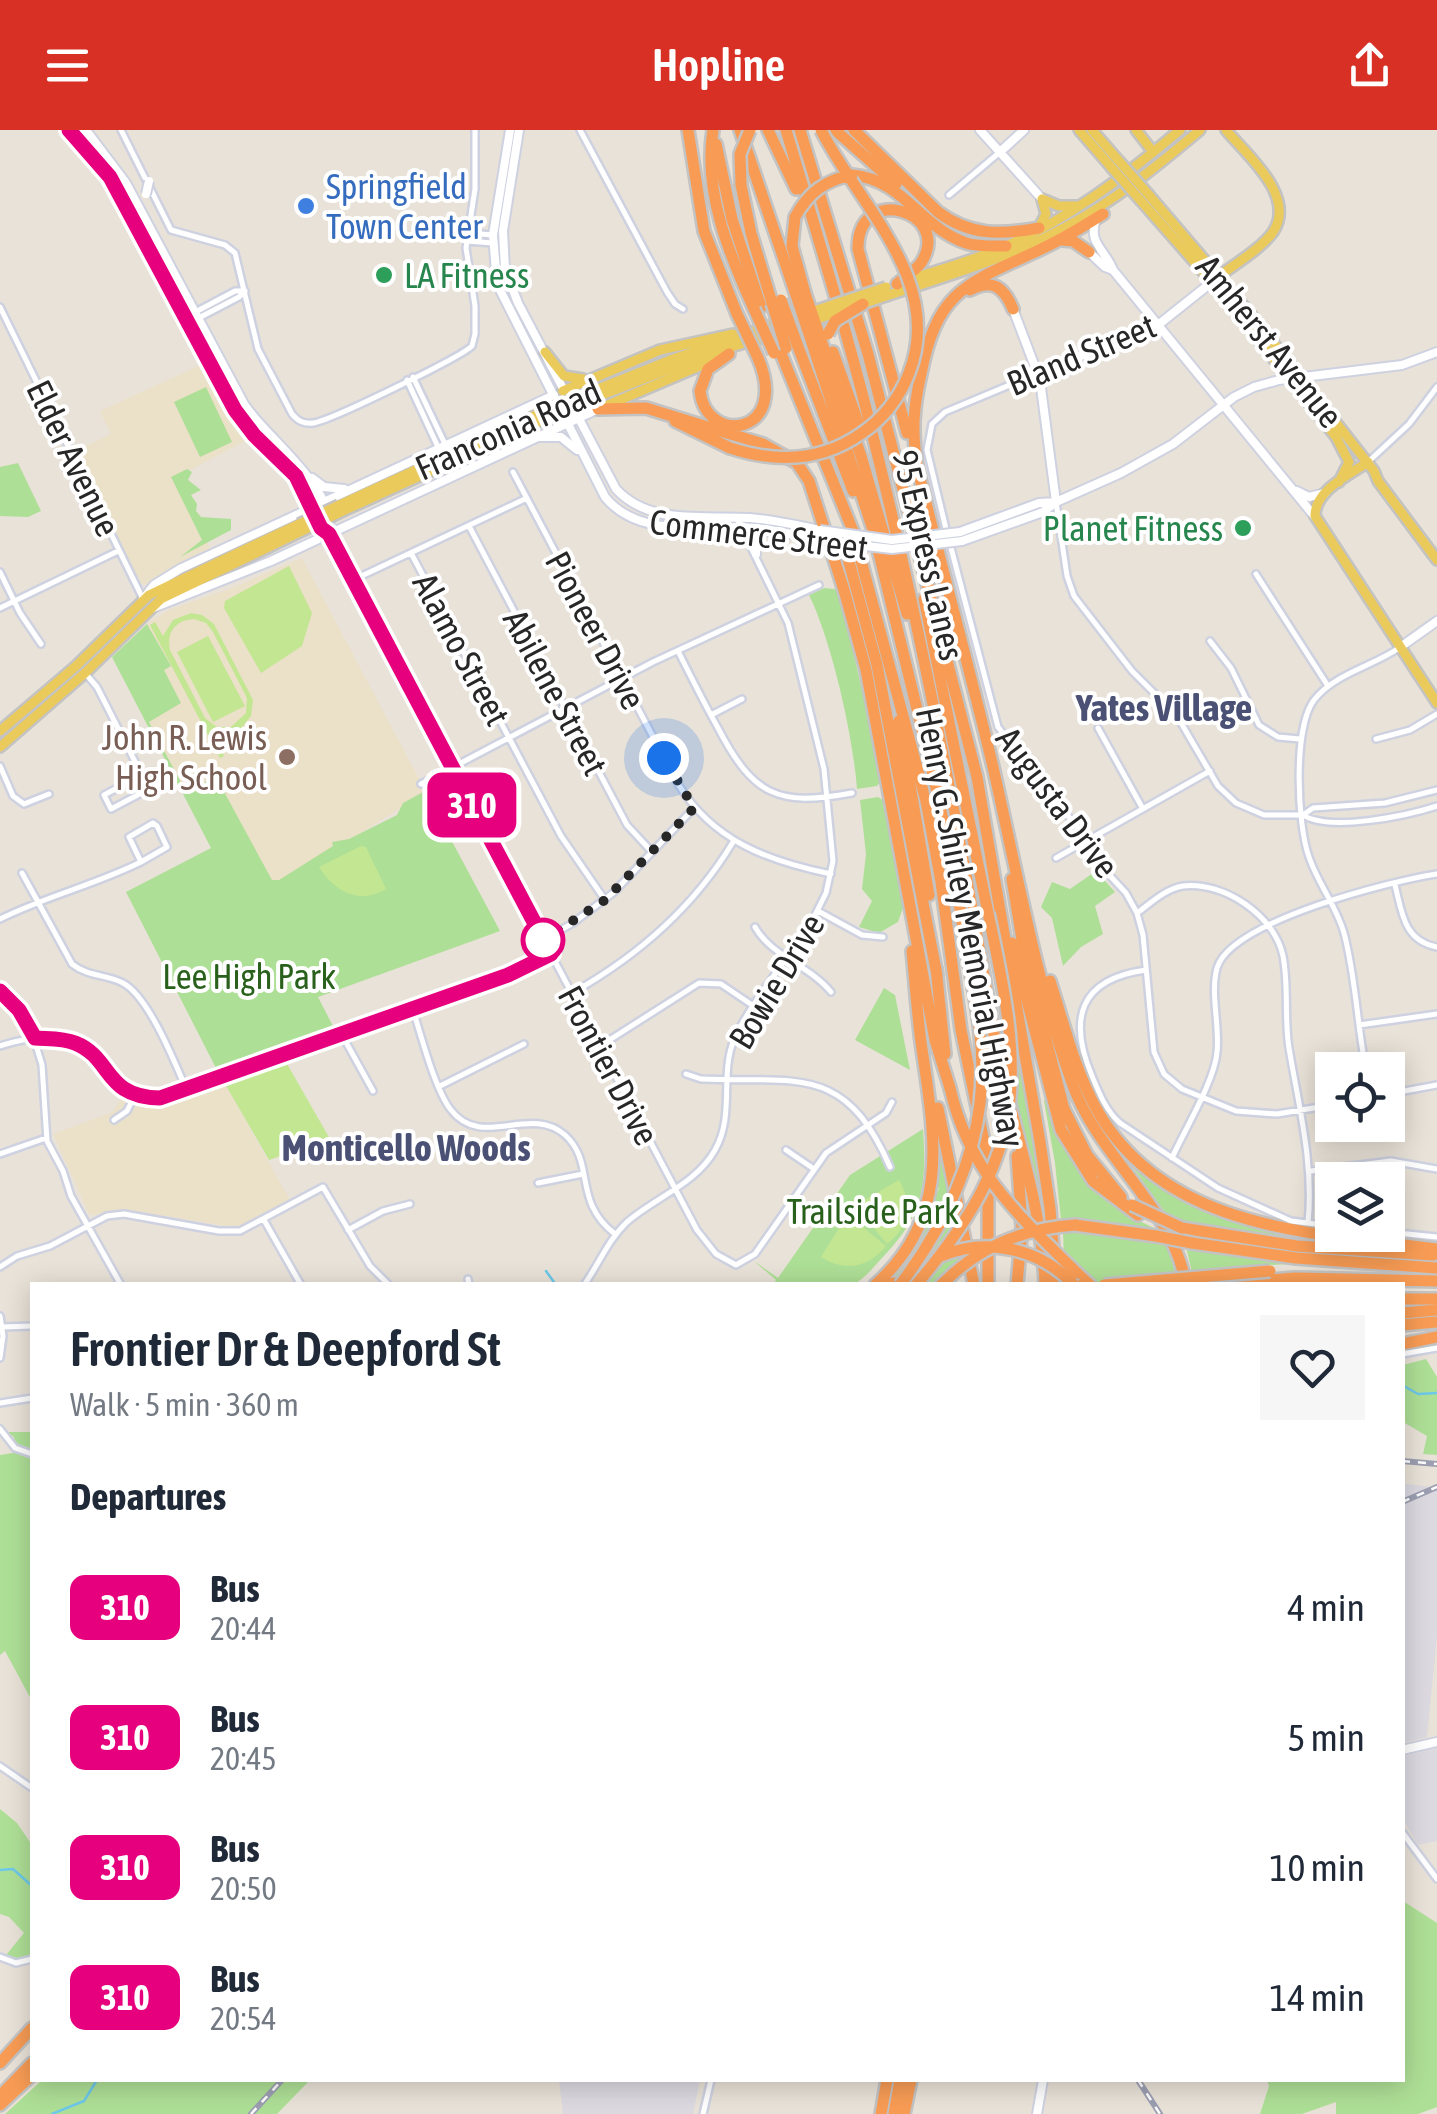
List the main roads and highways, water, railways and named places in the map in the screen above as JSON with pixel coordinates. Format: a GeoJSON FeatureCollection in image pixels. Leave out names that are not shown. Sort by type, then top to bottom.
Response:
{"type":"FeatureCollection","features":[{"type":"Feature","properties":{"kind":"highway"},"geometry":{"type":"LineString","coordinates":[[688,130],[700,215],[767,388],[763,409],[747,422],[726,424],[709,414],[700,390],[708,369],[730,354]]}},
{"type":"Feature","properties":{"kind":"highway"},"geometry":{"type":"LineString","coordinates":[[713,130],[714,190],[728,248],[767,305]]}},
{"type":"Feature","properties":{"kind":"highway","name":"Henry G. Shirley Memorial Highway"},"geometry":{"type":"LineString","coordinates":[[713,130],[732,219],[848,516],[932,828],[962,1030],[990,1178],[988,1282]]}},
{"type":"Feature","properties":{"kind":"highway"},"geometry":{"type":"LineString","coordinates":[[740,130],[800,294],[860,425],[879,516],[936,714]]}},
{"type":"Feature","properties":{"kind":"highway"},"geometry":{"type":"LineString","coordinates":[[750,130],[740,154],[741,184],[767,305],[890,594]]}},
{"type":"Feature","properties":{"kind":"highway"},"geometry":{"type":"LineString","coordinates":[[768,130],[822,251]]}},
{"type":"Feature","properties":{"kind":"highway","name":"95 Express Lanes"},"geometry":{"type":"LineString","coordinates":[[786,130],[878,454],[936,714],[1012,1117]]}},
{"type":"Feature","properties":{"kind":"highway","name":"Henry G. Shirley Memorial Highway"},"geometry":{"type":"LineString","coordinates":[[800,130],[868,354],[969,744],[992,856],[1050,1208],[1056,1282]]}},
{"type":"Feature","properties":{"kind":"highway"},"geometry":{"type":"LineString","coordinates":[[658,412],[730,448],[762,457],[815,455],[866,430],[887,410],[902,387],[914,357],[917,309],[908,276],[821,130]]}},
{"type":"Feature","properties":{"kind":"highway"},"geometry":{"type":"LineString","coordinates":[[858,130],[938,212],[970,230],[996,234],[1039,228]]}},
{"type":"Feature","properties":{"kind":"highway"},"geometry":{"type":"LineString","coordinates":[[835,131],[882,170],[930,220]]}},
{"type":"Feature","properties":{"kind":"highway"},"geometry":{"type":"LineString","coordinates":[[800,294],[792,246],[795,216],[820,186],[852,175],[888,185],[948,234],[966,243],[1006,246]]}},
{"type":"Feature","properties":{"kind":"highway"},"geometry":{"type":"LineString","coordinates":[[891,289],[921,262],[928,241],[915,218],[903,210],[892,209],[880,211],[865,223],[858,250],[918,466],[1047,1000],[1075,1093],[1103,1143],[1170,1234],[1182,1260],[1184,1282]]}},
{"type":"Feature","properties":{"kind":"highway"},"geometry":{"type":"LineString","coordinates":[[918,466],[912,429],[915,399],[928,342],[946,306],[980,276],[1058,241],[1103,214]]}},
{"type":"Feature","properties":{"kind":"highway"},"geometry":{"type":"LineString","coordinates":[[1058,241],[1073,241],[1089,252]]}},
{"type":"Feature","properties":{"kind":"highway"},"geometry":{"type":"LineString","coordinates":[[946,306],[970,289],[991,283],[1004,292],[1013,309]]}},
{"type":"Feature","properties":{"kind":"highway"},"geometry":{"type":"LineString","coordinates":[[820,337],[835,321],[862,304]]}},
{"type":"Feature","properties":{"kind":"highway"},"geometry":{"type":"LineString","coordinates":[[820,337],[890,594],[936,783],[976,999],[981,1088],[971,1144],[953,1195],[928,1245],[897,1282]]}},
{"type":"Feature","properties":{"kind":"highway"},"geometry":{"type":"LineString","coordinates":[[784,349],[786,381],[804,408]]}},
{"type":"Feature","properties":{"kind":"highway"},"geometry":{"type":"LineString","coordinates":[[598,409],[634,406],[776,450],[797,462],[809,481],[866,670],[935,1040],[966,1140],[984,1174],[1011,1206],[1087,1282]]}},
{"type":"Feature","properties":{"kind":"highway"},"geometry":{"type":"LineString","coordinates":[[844,540],[877,664],[937,975]]}},
{"type":"Feature","properties":{"kind":"highway"},"geometry":{"type":"LineString","coordinates":[[918,1282],[977,1203],[1008,1121],[1012,1079],[1010,1024],[927,619],[920,565]]}},
{"type":"Feature","properties":{"kind":"highway"},"geometry":{"type":"LineString","coordinates":[[888,657],[927,880],[950,1088]]}},
{"type":"Feature","properties":{"kind":"highway"},"geometry":{"type":"LineString","coordinates":[[1010,846],[1018,927],[1064,1108],[1074,1134],[1096,1168],[1135,1210]]}},
{"type":"Feature","properties":{"kind":"highway"},"geometry":{"type":"LineString","coordinates":[[992,856],[1061,1130],[1093,1181],[1135,1210],[1182,1228],[1286,1245],[1437,1252]]}},
{"type":"Feature","properties":{"kind":"highway"},"geometry":{"type":"LineString","coordinates":[[878,1282],[898,1262],[914,1237],[928,1202],[935,1143],[901,862]]}},
{"type":"Feature","properties":{"kind":"highway"},"geometry":{"type":"LineString","coordinates":[[1020,887],[1085,1086],[1109,1129],[1145,1168],[1192,1198],[1258,1222],[1437,1252]]}},
{"type":"Feature","properties":{"kind":"highway"},"geometry":{"type":"LineString","coordinates":[[918,1005],[973,1282]]}},
{"type":"Feature","properties":{"kind":"highway"},"geometry":{"type":"LineString","coordinates":[[1012,1117],[1022,1228],[1017,1282]]}},
{"type":"Feature","properties":{"kind":"highway"},"geometry":{"type":"LineString","coordinates":[[1012,1117],[1038,1218],[1045,1282]]}},
{"type":"Feature","properties":{"kind":"highway"},"geometry":{"type":"LineString","coordinates":[[944,1282],[1009,1238],[1048,1227],[1075,1225],[1437,1277]]}},
{"type":"Feature","properties":{"kind":"highway"},"geometry":{"type":"LineString","coordinates":[[898,1282],[943,1255],[984,1246],[1009,1248],[1034,1257],[1070,1282]]}},
{"type":"Feature","properties":{"kind":"highway"},"geometry":{"type":"LineString","coordinates":[[1154,1282],[1270,1275],[1437,1277]]}},
{"type":"Feature","properties":{"kind":"highway"},"geometry":{"type":"LineString","coordinates":[[1227,1282],[1270,1275]]}},
{"type":"Feature","properties":{"kind":"highway"},"geometry":{"type":"LineString","coordinates":[[1405,1287],[1437,1277]]}},
{"type":"Feature","properties":{"kind":"highway"},"geometry":{"type":"LineString","coordinates":[[1221,1282],[1233,1281]]}},
{"type":"Feature","properties":{"kind":"highway"},"geometry":{"type":"LineString","coordinates":[[1405,1306],[1437,1304]]}},
{"type":"Feature","properties":{"kind":"highway"},"geometry":{"type":"LineString","coordinates":[[1405,1325],[1437,1322]]}},
{"type":"Feature","properties":{"kind":"highway"},"geometry":{"type":"LineString","coordinates":[[1405,1343],[1437,1337]]}},
{"type":"Feature","properties":{"kind":"highway"},"geometry":{"type":"LineString","coordinates":[[0,2063],[30,2030]]}},
{"type":"Feature","properties":{"kind":"highway"},"geometry":{"type":"LineString","coordinates":[[0,2096],[30,2064]]}},
{"type":"Feature","properties":{"kind":"highway"},"geometry":{"type":"LineString","coordinates":[[0,2105],[30,2077]]}},
{"type":"Feature","properties":{"kind":"highway"},"geometry":{"type":"LineString","coordinates":[[881,2114],[888,2082]]}},
{"type":"Feature","properties":{"kind":"highway"},"geometry":{"type":"LineString","coordinates":[[894,2114],[900,2082]]}},
{"type":"Feature","properties":{"kind":"highway"},"geometry":{"type":"LineString","coordinates":[[904,2114],[911,2082]]}},
{"type":"Feature","properties":{"kind":"main road","name":"Frontier Drive"},"geometry":{"type":"LineString","coordinates":[[69,130],[110,177],[240,418],[291,470],[321,528],[329,534],[331,524],[305,470],[249,412],[124,179],[86,130]]}},
{"type":"Feature","properties":{"kind":"main road"},"geometry":{"type":"LineString","coordinates":[[510,130],[493,239],[494,269],[501,295],[558,394]]}},
{"type":"Feature","properties":{"kind":"main road"},"geometry":{"type":"LineString","coordinates":[[520,130],[502,248],[514,293],[544,352],[558,394]]}},
{"type":"Feature","properties":{"kind":"main road"},"geometry":{"type":"LineString","coordinates":[[980,130],[1042,199],[1059,206],[1081,206]]}},
{"type":"Feature","properties":{"kind":"main road"},"geometry":{"type":"LineString","coordinates":[[1000,152],[1024,130]]}},
{"type":"Feature","properties":{"kind":"main road","name":"Amherst Avenue"},"geometry":{"type":"LineString","coordinates":[[1079,130],[1115,164],[1303,379],[1437,560]]}},
{"type":"Feature","properties":{"kind":"main road","name":"Amherst Avenue"},"geometry":{"type":"LineString","coordinates":[[1092,130],[1115,164]]}},
{"type":"Feature","properties":{"kind":"main road"},"geometry":{"type":"LineString","coordinates":[[1136,130],[1153,152]]}},
{"type":"Feature","properties":{"kind":"main road"},"geometry":{"type":"LineString","coordinates":[[891,289],[1006,246],[1081,206],[1180,130]]}},
{"type":"Feature","properties":{"kind":"main road"},"geometry":{"type":"LineString","coordinates":[[1200,130],[1103,214],[1093,226],[1092,236],[1113,270],[1316,519],[1437,704]]}},
{"type":"Feature","properties":{"kind":"main road","name":"Bland Street"},"geometry":{"type":"LineString","coordinates":[[1038,374],[1158,324],[1269,236],[1277,220],[1277,199],[1270,183],[1226,130]]}},
{"type":"Feature","properties":{"kind":"main road"},"geometry":{"type":"LineString","coordinates":[[891,289],[990,261],[1042,239],[1149,173]]}},
{"type":"Feature","properties":{"kind":"main road"},"geometry":{"type":"LineString","coordinates":[[124,179],[140,185],[150,181],[145,208],[151,226]]}},
{"type":"Feature","properties":{"kind":"main road"},"geometry":{"type":"LineString","coordinates":[[1039,228],[1046,214],[1042,199]]}},
{"type":"Feature","properties":{"kind":"main road"},"geometry":{"type":"LineString","coordinates":[[1089,252],[1105,268],[1113,270]]}},
{"type":"Feature","properties":{"kind":"main road","name":"Amherst Avenue"},"geometry":{"type":"LineString","coordinates":[[1216,279],[1336,438],[1349,462],[1339,482]]}},
{"type":"Feature","properties":{"kind":"main road","name":"Franconia Road"},"geometry":{"type":"LineString","coordinates":[[0,732],[146,604],[300,527],[673,359],[751,333],[862,304],[891,289]]}},
{"type":"Feature","properties":{"kind":"main road","name":"Franconia Road"},"geometry":{"type":"LineString","coordinates":[[585,398],[764,338],[891,289]]}},
{"type":"Feature","properties":{"kind":"main road"},"geometry":{"type":"LineString","coordinates":[[1013,309],[1038,374],[1056,502]]}},
{"type":"Feature","properties":{"kind":"main road"},"geometry":{"type":"LineString","coordinates":[[558,394],[688,342],[751,333]]}},
{"type":"Feature","properties":{"kind":"main road"},"geometry":{"type":"LineString","coordinates":[[598,409],[764,338]]}},
{"type":"Feature","properties":{"kind":"main road"},"geometry":{"type":"LineString","coordinates":[[544,352],[566,377],[596,377]]}},
{"type":"Feature","properties":{"kind":"main road","name":"Commerce Street"},"geometry":{"type":"LineString","coordinates":[[558,394],[583,457],[610,502],[631,518],[658,525],[775,531],[823,541],[914,548],[1043,512],[1160,452],[1225,404],[1254,388],[1402,365],[1437,352]]}},
{"type":"Feature","properties":{"kind":"main road","name":"Franconia Road"},"geometry":{"type":"LineString","coordinates":[[0,747],[85,673],[146,604],[154,585],[180,568],[558,394]]}},
{"type":"Feature","properties":{"kind":"main road","name":"Commerce Street"},"geometry":{"type":"LineString","coordinates":[[558,394],[577,418],[612,484],[632,504],[660,514],[771,520],[820,530],[844,540]]}},
{"type":"Feature","properties":{"kind":"main road","name":"Franconia Road"},"geometry":{"type":"LineString","coordinates":[[146,604],[248,571],[598,409]]}},
{"type":"Feature","properties":{"kind":"main road"},"geometry":{"type":"LineString","coordinates":[[533,438],[561,437],[583,457]]}},
{"type":"Feature","properties":{"kind":"main road"},"geometry":{"type":"LineString","coordinates":[[1336,438],[1358,460],[1368,462]]}},
{"type":"Feature","properties":{"kind":"main road"},"geometry":{"type":"LineString","coordinates":[[1316,519],[1315,506],[1325,493],[1368,462]]}},
{"type":"Feature","properties":{"kind":"main road"},"geometry":{"type":"LineString","coordinates":[[305,470],[324,487],[348,488]]}},
{"type":"Feature","properties":{"kind":"main road"},"geometry":{"type":"LineString","coordinates":[[1352,474],[1365,471],[1378,481]]}},
{"type":"Feature","properties":{"kind":"main road"},"geometry":{"type":"LineString","coordinates":[[1290,485],[1309,497],[1325,493]]}},
{"type":"Feature","properties":{"kind":"main road"},"geometry":{"type":"LineString","coordinates":[[756,554],[758,535],[775,531]]}},
{"type":"Feature","properties":{"kind":"main road"},"geometry":{"type":"LineString","coordinates":[[1399,648],[1437,621]]}},
{"type":"Feature","properties":{"kind":"main road"},"geometry":{"type":"LineString","coordinates":[[1405,1749],[1437,1742]]}},
{"type":"Feature","properties":{"kind":"main road"},"geometry":{"type":"LineString","coordinates":[[1037,2114],[1042,2082]]}},
{"type":"Feature","properties":{"kind":"waterway"},"geometry":{"type":"LineString","coordinates":[[546,1271],[554,1282]]}},
{"type":"Feature","properties":{"kind":"waterway"},"geometry":{"type":"LineString","coordinates":[[1405,1387],[1418,1394],[1437,1393]]}},
{"type":"Feature","properties":{"kind":"waterway"},"geometry":{"type":"LineString","coordinates":[[0,1870],[13,1869],[30,1884]]}},
{"type":"Feature","properties":{"kind":"waterway"},"geometry":{"type":"LineString","coordinates":[[52,2114],[84,2101],[96,2082]]}},
{"type":"Feature","properties":{"kind":"railway"},"geometry":{"type":"LineString","coordinates":[[1405,1461],[1437,1464]]}},
{"type":"Feature","properties":{"kind":"railway"},"geometry":{"type":"LineString","coordinates":[[1405,1501],[1437,1487]]}},
{"type":"Feature","properties":{"kind":"railway"},"geometry":{"type":"LineString","coordinates":[[251,2114],[280,2082]]}},
{"type":"Feature","properties":{"kind":"railway"},"geometry":{"type":"LineString","coordinates":[[1139,2082],[1160,2114]]}},
{"type":"Feature","properties":{"kind":"place","name":"Springfield Town Center"},"geometry":{"type":"Point","coordinates":[306,206]}},
{"type":"Feature","properties":{"kind":"place","name":"LA Fitness"},"geometry":{"type":"Point","coordinates":[384,275]}},
{"type":"Feature","properties":{"kind":"place","name":"Planet Fitness"},"geometry":{"type":"Point","coordinates":[1243,528]}},
{"type":"Feature","properties":{"kind":"place","name":"John R. Lewis High School"},"geometry":{"type":"Point","coordinates":[287,757]}},
{"type":"Feature","properties":{"kind":"district","name":"Yates Village"},"geometry":{"type":"Point","coordinates":[1164,707]}},
{"type":"Feature","properties":{"kind":"district","name":"Monticello Woods"},"geometry":{"type":"Point","coordinates":[406,1147]}},
{"type":"Feature","properties":{"kind":"park label","name":"Lee High Park"},"geometry":{"type":"Point","coordinates":[249,976]}},
{"type":"Feature","properties":{"kind":"park label","name":"Trailside Park"},"geometry":{"type":"Point","coordinates":[873,1211]}}]}
